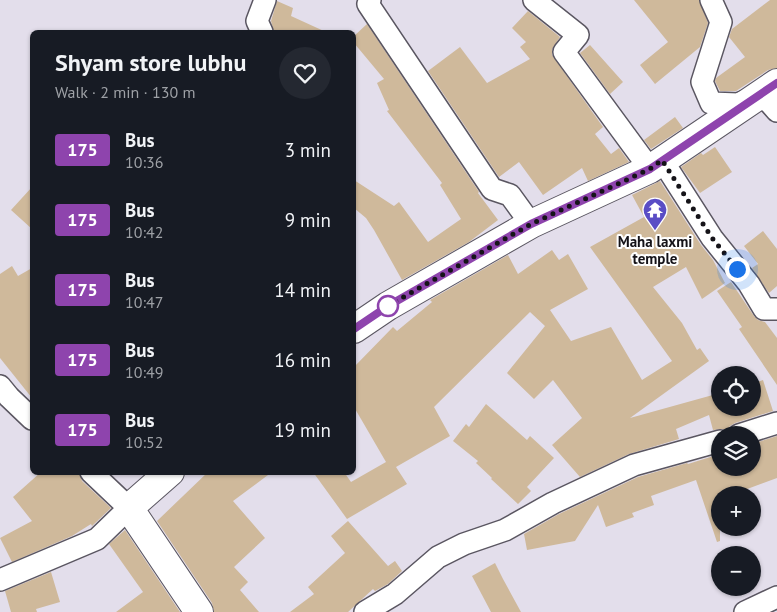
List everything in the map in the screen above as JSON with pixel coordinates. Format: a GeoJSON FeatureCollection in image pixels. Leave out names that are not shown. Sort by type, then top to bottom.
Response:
{"type":"FeatureCollection","features":[{"type":"Feature","properties":{"kind":"main road"},"geometry":{"type":"LineString","coordinates":[[356,328],[388,306],[531,224],[656,164],[772,96]]}},
{"type":"Feature","properties":{"kind":"main road"},"geometry":{"type":"LineString","coordinates":[[167,475],[130,508],[199,612]]}},
{"type":"Feature","properties":{"kind":"street"},"geometry":{"type":"LineString","coordinates":[[261,30],[257,21],[265,0]]}},
{"type":"Feature","properties":{"kind":"street"},"geometry":{"type":"LineString","coordinates":[[370,0],[368,4],[492,189],[510,195],[531,224]]}},
{"type":"Feature","properties":{"kind":"street"},"geometry":{"type":"LineString","coordinates":[[534,0],[578,35],[564,52],[656,164],[749,284],[764,309],[777,309]]}},
{"type":"Feature","properties":{"kind":"street"},"geometry":{"type":"LineString","coordinates":[[711,0],[721,22],[702,82],[711,103],[738,104],[772,96]]}},
{"type":"Feature","properties":{"kind":"street"},"geometry":{"type":"LineString","coordinates":[[0,386],[30,417]]}},
{"type":"Feature","properties":{"kind":"street"},"geometry":{"type":"LineString","coordinates":[[761,428],[777,423]]}},
{"type":"Feature","properties":{"kind":"street"},"geometry":{"type":"LineString","coordinates":[[364,612],[395,594],[438,557],[464,544],[505,530],[552,503],[634,465],[711,444]]}},
{"type":"Feature","properties":{"kind":"street"},"geometry":{"type":"LineString","coordinates":[[0,580],[97,538],[130,508],[94,475]]}},
{"type":"Feature","properties":{"kind":"street"},"geometry":{"type":"LineString","coordinates":[[745,612],[777,597]]}},
{"type":"Feature","properties":{"kind":"building"},"geometry":{"type":"Polygon","coordinates":[[[634,0],[699,0],[708,23],[700,47],[655,84],[640,65],[668,42],[634,0]]]}},
{"type":"Feature","properties":{"kind":"building"},"geometry":{"type":"Polygon","coordinates":[[[770,0],[777,0],[777,68],[768,70],[736,91],[720,91],[715,81],[716,78],[745,57],[729,37],[732,29],[770,0]]]}},
{"type":"Feature","properties":{"kind":"building"},"geometry":{"type":"Polygon","coordinates":[[[277,1],[293,8],[291,16],[322,30],[273,30],[271,21],[277,1]]]}},
{"type":"Feature","properties":{"kind":"building"},"geometry":{"type":"Polygon","coordinates":[[[528,11],[560,37],[552,49],[552,55],[603,127],[595,134],[611,154],[619,148],[629,162],[588,181],[582,168],[543,195],[519,162],[499,177],[428,71],[460,47],[487,83],[530,59],[520,47],[526,42],[512,28],[528,11]]]}},
{"type":"Feature","properties":{"kind":"building"},"geometry":{"type":"Polygon","coordinates":[[[367,24],[478,193],[498,220],[469,242],[402,280],[374,230],[366,218],[356,210],[356,181],[394,206],[399,202],[428,242],[461,219],[440,185],[442,183],[387,111],[389,110],[377,83],[384,79],[356,45],[356,34],[367,24]]]}},
{"type":"Feature","properties":{"kind":"building"},"geometry":{"type":"Polygon","coordinates":[[[590,45],[623,82],[610,94],[580,53],[590,45]]]}},
{"type":"Feature","properties":{"kind":"building"},"geometry":{"type":"Polygon","coordinates":[[[675,117],[683,128],[651,149],[644,140],[675,117]]]}},
{"type":"Feature","properties":{"kind":"building"},"geometry":{"type":"Polygon","coordinates":[[[715,147],[732,172],[700,193],[681,167],[701,153],[703,155],[715,147]]]}},
{"type":"Feature","properties":{"kind":"building"},"geometry":{"type":"Polygon","coordinates":[[[660,181],[701,245],[713,260],[725,283],[702,299],[686,267],[653,287],[682,323],[697,350],[700,348],[709,361],[630,418],[711,396],[711,416],[757,416],[730,426],[712,426],[709,415],[676,429],[679,439],[629,454],[580,477],[552,445],[582,418],[553,380],[534,399],[507,373],[545,326],[530,312],[434,407],[450,436],[396,467],[407,484],[347,519],[315,475],[346,475],[351,482],[386,462],[356,410],[356,365],[393,327],[397,331],[432,302],[430,300],[508,255],[518,274],[552,250],[559,260],[568,254],[588,289],[550,310],[571,341],[611,327],[642,380],[672,361],[590,247],[644,217],[632,195],[660,181]]]}},
{"type":"Feature","properties":{"kind":"building"},"geometry":{"type":"Polygon","coordinates":[[[30,189],[30,227],[11,210],[30,189]]]}},
{"type":"Feature","properties":{"kind":"building"},"geometry":{"type":"Polygon","coordinates":[[[763,231],[777,249],[777,286],[769,293],[752,268],[758,264],[744,246],[763,231]]]}},
{"type":"Feature","properties":{"kind":"building"},"geometry":{"type":"Polygon","coordinates":[[[12,266],[18,276],[30,269],[30,396],[0,358],[0,274],[12,266]]]}},
{"type":"Feature","properties":{"kind":"building"},"geometry":{"type":"Polygon","coordinates":[[[731,282],[754,316],[758,320],[765,322],[777,338],[777,385],[739,329],[742,327],[717,291],[731,282]]]}},
{"type":"Feature","properties":{"kind":"building"},"geometry":{"type":"Polygon","coordinates":[[[763,380],[773,411],[761,415],[761,381],[763,380]]]}},
{"type":"Feature","properties":{"kind":"building"},"geometry":{"type":"Polygon","coordinates":[[[486,404],[527,440],[530,436],[554,458],[527,487],[531,491],[518,504],[476,463],[478,461],[453,441],[466,424],[469,427],[486,404]]]}},
{"type":"Feature","properties":{"kind":"building"},"geometry":{"type":"Polygon","coordinates":[[[777,436],[777,478],[755,486],[711,486],[711,524],[696,480],[651,496],[654,505],[632,513],[634,517],[606,527],[598,505],[575,541],[527,550],[524,534],[559,514],[638,477],[711,457],[711,476],[761,476],[761,441],[777,436]]]}},
{"type":"Feature","properties":{"kind":"building"},"geometry":{"type":"Polygon","coordinates":[[[38,475],[80,475],[82,481],[111,508],[92,526],[91,524],[72,536],[12,562],[0,538],[32,521],[13,497],[38,475]]]}},
{"type":"Feature","properties":{"kind":"building"},"geometry":{"type":"Polygon","coordinates":[[[205,475],[268,475],[233,501],[265,538],[234,567],[248,582],[240,590],[259,612],[214,612],[212,603],[157,521],[205,475]]]}},
{"type":"Feature","properties":{"kind":"building"},"geometry":{"type":"Polygon","coordinates":[[[348,521],[388,566],[395,561],[402,571],[388,584],[375,591],[373,589],[348,612],[290,612],[314,594],[308,587],[345,553],[331,536],[348,521]]]}},
{"type":"Feature","properties":{"kind":"building"},"geometry":{"type":"Polygon","coordinates":[[[125,530],[180,612],[116,612],[143,592],[109,544],[125,530]]]}},
{"type":"Feature","properties":{"kind":"building"},"geometry":{"type":"Polygon","coordinates":[[[715,536],[720,536],[720,541],[717,542],[715,536]]]}},
{"type":"Feature","properties":{"kind":"building"},"geometry":{"type":"Polygon","coordinates":[[[495,563],[521,612],[491,612],[472,576],[495,563]]]}},
{"type":"Feature","properties":{"kind":"building"},"geometry":{"type":"Polygon","coordinates":[[[51,572],[60,602],[36,609],[37,612],[11,612],[5,591],[51,572]]]}},
{"type":"Feature","properties":{"kind":"bus line","name":"175"},"geometry":{"type":"LineString","coordinates":[[356,328],[388,306],[531,224],[650,169],[777,83]]}},
{"type":"Feature","properties":{"kind":"place","name":"Maha laxmi temple"},"geometry":{"type":"Point","coordinates":[655,231]}},
{"type":"Feature","properties":{"kind":"route"},"geometry":{"type":"LineString","coordinates":[[388,306],[531,224],[650,169],[662,160],[712,238],[737,269]]}}]}
